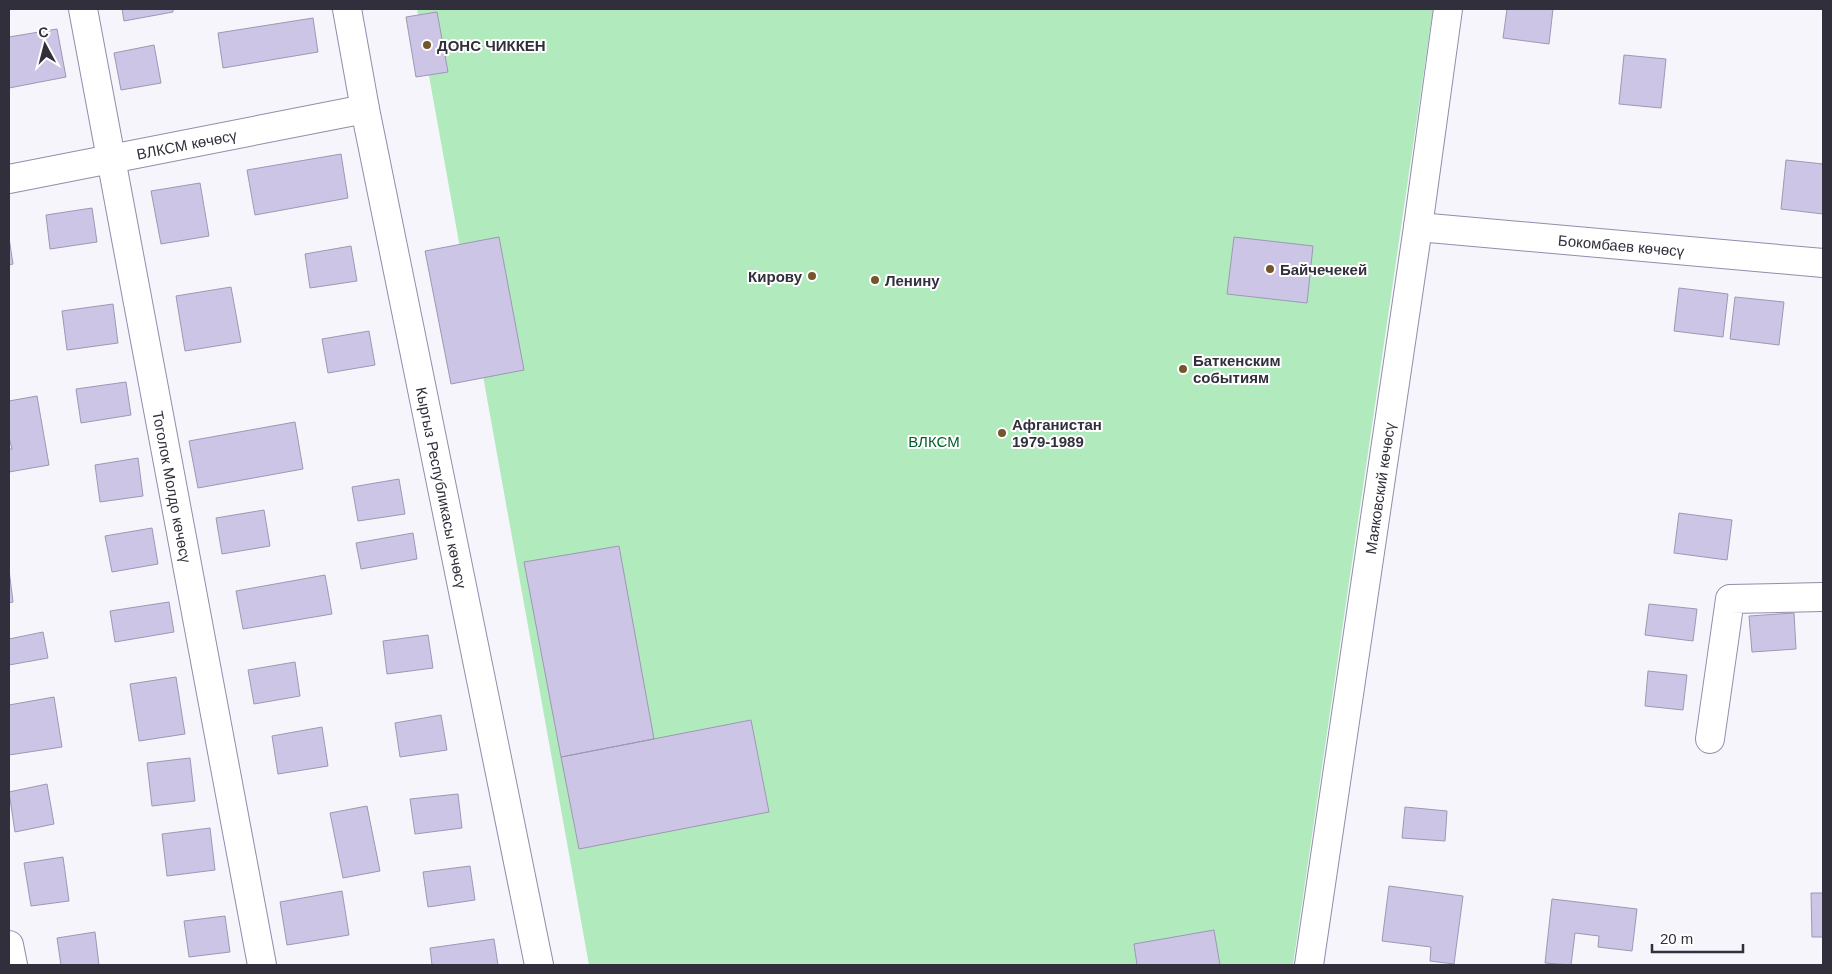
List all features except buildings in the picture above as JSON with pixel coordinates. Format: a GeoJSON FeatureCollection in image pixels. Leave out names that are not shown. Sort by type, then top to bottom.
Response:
{"type":"FeatureCollection","features":[{"type":"Feature","properties":{"kind":"street","name":"Тоголок Молдо көчөсү"},"geometry":{"type":"LineString","coordinates":[[83,9],[262,965]]}},
{"type":"Feature","properties":{"kind":"street","name":"Кыргыз Республикасы көчөсү"},"geometry":{"type":"LineString","coordinates":[[347,9],[365,109],[540,965]]}},
{"type":"Feature","properties":{"kind":"street","name":"Маяковский көчөсү"},"geometry":{"type":"LineString","coordinates":[[1309,965],[1418,227],[1448,9]]}},
{"type":"Feature","properties":{"kind":"street","name":"ВЛКСМ көчөсү"},"geometry":{"type":"LineString","coordinates":[[9,179],[365,109]]}},
{"type":"Feature","properties":{"kind":"street","name":"Бокомбаев көчөсү"},"geometry":{"type":"LineString","coordinates":[[1418,227],[1823,263]]}},
{"type":"Feature","properties":{"kind":"street"},"geometry":{"type":"LineString","coordinates":[[1710,739],[1730,599],[1823,597]]}},
{"type":"Feature","properties":{"kind":"street"},"geometry":{"type":"LineString","coordinates":[[9,945],[13,965]]}},
{"type":"Feature","properties":{"kind":"green space","name":"ВЛКСМ"},"geometry":{"type":"Polygon","coordinates":[[[417,9],[1433,9],[1293,965],[589,965],[417,9]]]}},
{"type":"Feature","properties":{"kind":"place","name":"ДОНС ЧИККЕН"},"geometry":{"type":"Point","coordinates":[427,45]}},
{"type":"Feature","properties":{"kind":"place","name":"Байчечекей"},"geometry":{"type":"Point","coordinates":[1270,269]}},
{"type":"Feature","properties":{"kind":"place","name":"Кирову"},"geometry":{"type":"Point","coordinates":[812,276]}},
{"type":"Feature","properties":{"kind":"place","name":"Ленину"},"geometry":{"type":"Point","coordinates":[875,280]}},
{"type":"Feature","properties":{"kind":"place","name":"Баткенским событиям"},"geometry":{"type":"Point","coordinates":[1183,369]}},
{"type":"Feature","properties":{"kind":"place","name":"Афганистан 1979-1989"},"geometry":{"type":"Point","coordinates":[1002,433]}}]}
